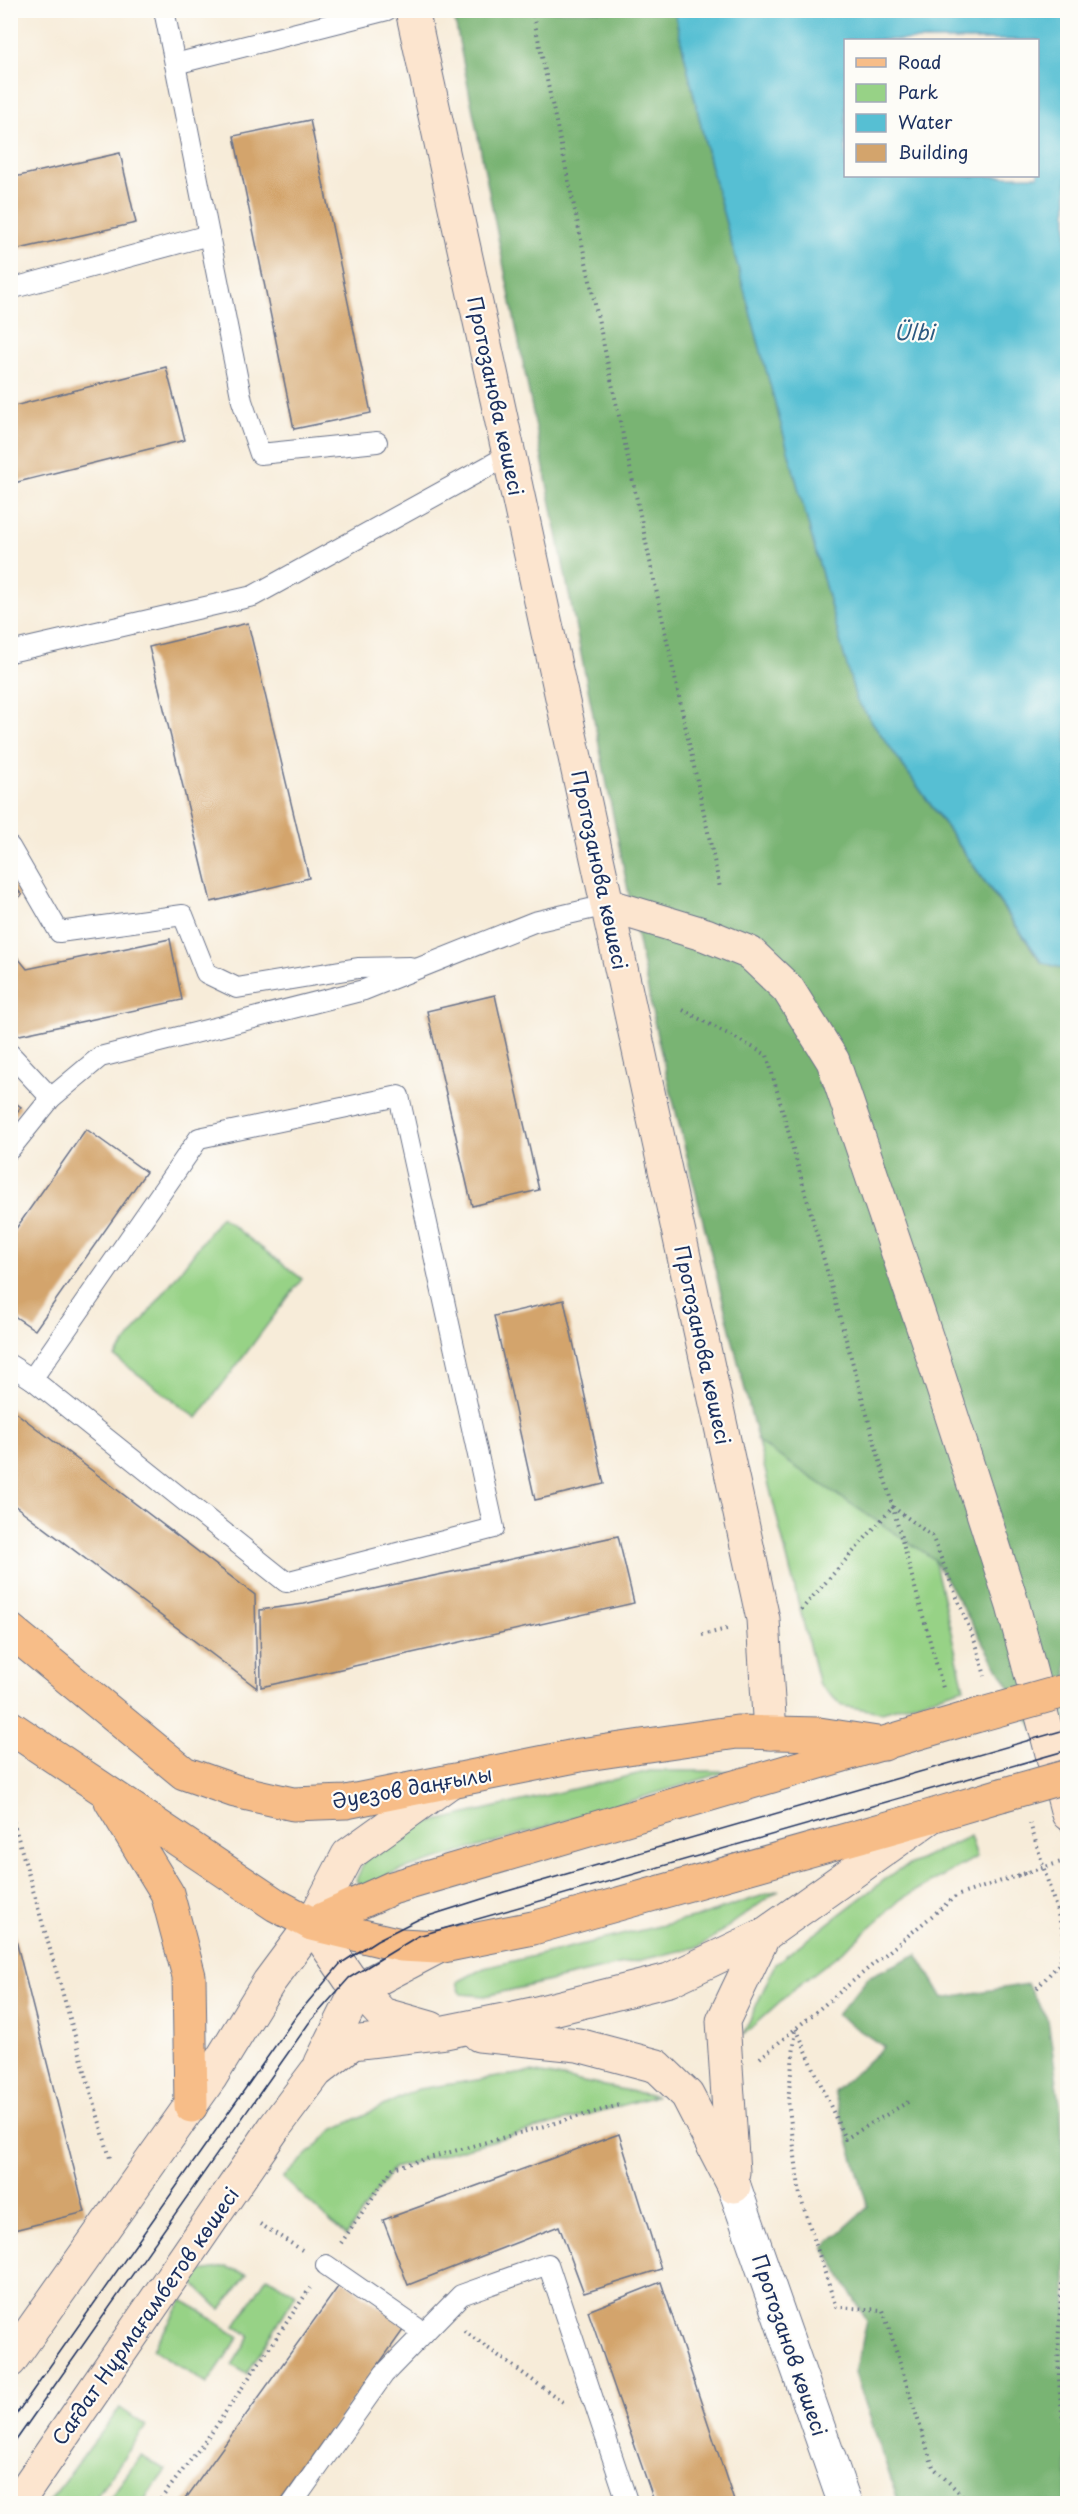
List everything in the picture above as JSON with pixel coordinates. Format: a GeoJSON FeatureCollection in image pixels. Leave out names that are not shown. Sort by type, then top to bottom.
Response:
{"type":"FeatureCollection","features":[{"type":"Feature","properties":{"kind":"main road","name":"Протозанова көшесі"},"geometry":{"type":"LineString","coordinates":[[412,10],[763,1619],[770,1733]]}},
{"type":"Feature","properties":{"kind":"main road"},"geometry":{"type":"LineString","coordinates":[[607,905],[706,935],[750,953],[789,989],[833,1061],[927,1339],[1013,1606],[1068,1814]]}},
{"type":"Feature","properties":{"kind":"main road","name":"Әуезов даңғылы"},"geometry":{"type":"LineString","coordinates":[[10,1630],[184,1773],[235,1791],[293,1804],[346,1802],[580,1755],[737,1732],[819,1734],[884,1744]]}},
{"type":"Feature","properties":{"kind":"main road"},"geometry":{"type":"LineString","coordinates":[[312,1924],[392,1888],[1068,1690]]}},
{"type":"Feature","properties":{"kind":"main road"},"geometry":{"type":"LineString","coordinates":[[10,1727],[276,1905],[312,1924],[401,1945],[438,1947],[532,1929],[1068,1776]]}},
{"type":"Feature","properties":{"kind":"main road"},"geometry":{"type":"LineString","coordinates":[[10,2361],[210,2078],[269,1982],[312,1924],[348,1855],[451,1781]]}},
{"type":"Feature","properties":{"kind":"main road"},"geometry":{"type":"LineString","coordinates":[[105,1792],[167,1893],[189,1976],[190,2106]]}},
{"type":"Feature","properties":{"kind":"main road"},"geometry":{"type":"LineString","coordinates":[[316,2072],[352,2043],[445,2032],[532,2014],[669,1980],[765,1935],[931,1816]]}},
{"type":"Feature","properties":{"kind":"main road"},"geometry":{"type":"LineString","coordinates":[[312,1924],[358,1989],[382,2014],[445,2032],[578,2045],[657,2066],[687,2095],[734,2186]]}},
{"type":"Feature","properties":{"kind":"main road"},"geometry":{"type":"LineString","coordinates":[[734,2186],[723,2021],[765,1935]]}},
{"type":"Feature","properties":{"kind":"main road"},"geometry":{"type":"LineString","coordinates":[[316,2072],[358,1989],[438,1947]]}},
{"type":"Feature","properties":{"kind":"main road","name":"Сағдат Нұрмағамбетов көшесі"},"geometry":{"type":"LineString","coordinates":[[16,2504],[274,2128],[316,2072]]}},
{"type":"Feature","properties":{"kind":"street","name":"Протозанов көшесі"},"geometry":{"type":"LineString","coordinates":[[734,2186],[845,2504]]}},
{"type":"Feature","properties":{"kind":"lane"},"geometry":{"type":"LineString","coordinates":[[164,10],[242,401],[260,454],[377,442]]}},
{"type":"Feature","properties":{"kind":"lane"},"geometry":{"type":"LineString","coordinates":[[175,64],[387,10]]}},
{"type":"Feature","properties":{"kind":"lane"},"geometry":{"type":"LineString","coordinates":[[10,289],[209,235]]}},
{"type":"Feature","properties":{"kind":"lane"},"geometry":{"type":"LineString","coordinates":[[10,652],[253,596],[509,455]]}},
{"type":"Feature","properties":{"kind":"lane"},"geometry":{"type":"LineString","coordinates":[[10,846],[59,932],[183,915],[206,973],[237,988],[358,968],[424,966]]}},
{"type":"Feature","properties":{"kind":"lane"},"geometry":{"type":"LineString","coordinates":[[10,1149],[51,1098],[100,1057],[364,990],[534,922],[607,905]]}},
{"type":"Feature","properties":{"kind":"lane"},"geometry":{"type":"LineString","coordinates":[[10,1054],[51,1098]]}},
{"type":"Feature","properties":{"kind":"lane"},"geometry":{"type":"LineString","coordinates":[[10,1365],[32,1379],[286,1582],[494,1528],[399,1096],[200,1138],[32,1379]]}},
{"type":"Feature","properties":{"kind":"lane"},"geometry":{"type":"LineString","coordinates":[[292,2504],[384,2374],[461,2295],[548,2264],[628,2504]]}},
{"type":"Feature","properties":{"kind":"lane"},"geometry":{"type":"LineString","coordinates":[[326,2265],[424,2332]]}},
{"type":"Feature","properties":{"kind":"path"},"geometry":{"type":"LineString","coordinates":[[532,10],[720,888]]}},
{"type":"Feature","properties":{"kind":"path"},"geometry":{"type":"LineString","coordinates":[[683,1010],[767,1055],[945,1694]]}},
{"type":"Feature","properties":{"kind":"path"},"geometry":{"type":"LineString","coordinates":[[801,1610],[893,1508]]}},
{"type":"Feature","properties":{"kind":"path"},"geometry":{"type":"LineString","coordinates":[[893,1508],[932,1536],[977,1647]]}},
{"type":"Feature","properties":{"kind":"path"},"geometry":{"type":"LineString","coordinates":[[702,1635],[727,1629]]}},
{"type":"Feature","properties":{"kind":"path"},"geometry":{"type":"LineString","coordinates":[[10,1810],[112,2162]]}},
{"type":"Feature","properties":{"kind":"path"},"geometry":{"type":"LineString","coordinates":[[758,2060],[956,1896],[1068,1860]]}},
{"type":"Feature","properties":{"kind":"path"},"geometry":{"type":"LineString","coordinates":[[1018,1875],[1029,1872]]}},
{"type":"Feature","properties":{"kind":"path"},"geometry":{"type":"LineString","coordinates":[[1037,1988],[1059,1964],[1065,1938],[1068,1955]]}},
{"type":"Feature","properties":{"kind":"path"},"geometry":{"type":"LineString","coordinates":[[796,2028],[845,2139],[908,2102]]}},
{"type":"Feature","properties":{"kind":"path"},"geometry":{"type":"LineString","coordinates":[[796,2028],[788,2100],[800,2196],[836,2307],[883,2310],[933,2467],[967,2500]]}},
{"type":"Feature","properties":{"kind":"path"},"geometry":{"type":"LineString","coordinates":[[157,2504],[212,2432],[393,2168],[620,2105]]}},
{"type":"Feature","properties":{"kind":"path"},"geometry":{"type":"LineString","coordinates":[[260,2224],[326,2265]]}},
{"type":"Feature","properties":{"kind":"path"},"geometry":{"type":"LineString","coordinates":[[1068,2230],[1058,2321],[1059,2410],[1068,2448]]}},
{"type":"Feature","properties":{"kind":"path"},"geometry":{"type":"LineString","coordinates":[[442,2314],[604,2431]]}},
{"type":"Feature","properties":{"kind":"green space"},"geometry":{"type":"Polygon","coordinates":[[[453,11],[674,11],[712,172],[856,699],[1041,962],[1067,970],[1067,1785],[934,1559],[758,1442],[657,1036],[453,11]]]}},
{"type":"Feature","properties":{"kind":"green space"},"geometry":{"type":"Polygon","coordinates":[[[221,1217],[302,1279],[197,1418],[115,1357],[221,1217]]]}},
{"type":"Feature","properties":{"kind":"green space"},"geometry":{"type":"Polygon","coordinates":[[[758,1442],[934,1559],[964,1688],[882,1712],[843,1706],[819,1685],[758,1442]]]}},
{"type":"Feature","properties":{"kind":"green space"},"geometry":{"type":"Polygon","coordinates":[[[650,1771],[729,1771],[389,1874],[368,1893],[356,1880],[366,1858],[384,1844],[424,1824],[650,1771]]]}},
{"type":"Feature","properties":{"kind":"green space"},"geometry":{"type":"Polygon","coordinates":[[[970,1836],[977,1857],[901,1899],[852,1944],[795,1988],[743,2035],[775,1964],[896,1871],[970,1836]]]}},
{"type":"Feature","properties":{"kind":"green space"},"geometry":{"type":"Polygon","coordinates":[[[779,1890],[701,1946],[485,1996],[461,1994],[457,1982],[484,1968],[701,1916],[779,1890]]]}},
{"type":"Feature","properties":{"kind":"green space"},"geometry":{"type":"Polygon","coordinates":[[[917,1954],[943,1998],[1027,1984],[1048,2020],[1061,2110],[1068,2339],[1067,2503],[899,2503],[855,2373],[867,2321],[824,2247],[868,2207],[834,2092],[884,2047],[837,2015],[868,1977],[917,1954]]]}},
{"type":"Feature","properties":{"kind":"green space"},"geometry":{"type":"Polygon","coordinates":[[[531,2072],[656,2096],[393,2168],[346,2236],[283,2178],[333,2130],[418,2089],[531,2072]]]}},
{"type":"Feature","properties":{"kind":"green space"},"geometry":{"type":"Polygon","coordinates":[[[226,2267],[247,2274],[221,2310],[191,2281],[201,2271],[226,2267]]]}},
{"type":"Feature","properties":{"kind":"green space"},"geometry":{"type":"Polygon","coordinates":[[[267,2277],[296,2294],[247,2374],[232,2365],[250,2336],[235,2326],[267,2277]]]}},
{"type":"Feature","properties":{"kind":"green space"},"geometry":{"type":"Polygon","coordinates":[[[183,2300],[239,2337],[207,2384],[153,2349],[183,2300]]]}},
{"type":"Feature","properties":{"kind":"green space"},"geometry":{"type":"Polygon","coordinates":[[[120,2408],[146,2426],[92,2503],[48,2503],[120,2408]]]}},
{"type":"Feature","properties":{"kind":"green space"},"geometry":{"type":"Polygon","coordinates":[[[141,2456],[166,2470],[142,2503],[106,2503],[141,2456]]]}},
{"type":"Feature","properties":{"kind":"water","name":"Ülbi"},"geometry":{"type":"Polygon","coordinates":[[[674,11],[1067,11],[1067,970],[1042,962],[856,699],[712,172],[674,11]]]}},
{"type":"Feature","properties":{"kind":"building"},"geometry":{"type":"Polygon","coordinates":[[[310,120],[371,413],[294,429],[234,136],[310,120]]]}},
{"type":"Feature","properties":{"kind":"building"},"geometry":{"type":"Polygon","coordinates":[[[120,153],[136,223],[10,251],[10,178],[120,153]]]}},
{"type":"Feature","properties":{"kind":"building"},"geometry":{"type":"Polygon","coordinates":[[[166,367],[185,440],[10,484],[10,407],[166,367]]]}},
{"type":"Feature","properties":{"kind":"building"},"geometry":{"type":"Polygon","coordinates":[[[248,623],[309,878],[211,902],[149,647],[248,623]]]}},
{"type":"Feature","properties":{"kind":"building"},"geometry":{"type":"Polygon","coordinates":[[[10,880],[22,895],[10,903],[10,880]]]}},
{"type":"Feature","properties":{"kind":"building"},"geometry":{"type":"Polygon","coordinates":[[[170,939],[182,1000],[10,1037],[10,948],[27,969],[170,939]]]}},
{"type":"Feature","properties":{"kind":"building"},"geometry":{"type":"Polygon","coordinates":[[[495,995],[539,1190],[472,1206],[427,1011],[495,995]]]}},
{"type":"Feature","properties":{"kind":"building"},"geometry":{"type":"Polygon","coordinates":[[[10,1099],[21,1107],[10,1121],[10,1099]]]}},
{"type":"Feature","properties":{"kind":"building"},"geometry":{"type":"Polygon","coordinates":[[[86,1129],[146,1172],[35,1330],[10,1313],[10,1237],[86,1129]]]}},
{"type":"Feature","properties":{"kind":"building"},"geometry":{"type":"Polygon","coordinates":[[[564,1300],[604,1484],[535,1500],[494,1316],[564,1300]]]}},
{"type":"Feature","properties":{"kind":"building"},"geometry":{"type":"Polygon","coordinates":[[[10,1408],[255,1595],[257,1688],[10,1502],[10,1408]]]}},
{"type":"Feature","properties":{"kind":"building"},"geometry":{"type":"Polygon","coordinates":[[[618,1536],[634,1603],[261,1687],[260,1610],[304,1604],[618,1536]]]}},
{"type":"Feature","properties":{"kind":"building"},"geometry":{"type":"Polygon","coordinates":[[[10,1917],[85,2212],[10,2231],[10,1917]]]}},
{"type":"Feature","properties":{"kind":"building"},"geometry":{"type":"Polygon","coordinates":[[[619,2134],[661,2269],[584,2293],[559,2226],[408,2285],[383,2220],[619,2134]]]}},
{"type":"Feature","properties":{"kind":"building"},"geometry":{"type":"Polygon","coordinates":[[[343,2280],[406,2326],[279,2504],[182,2504],[343,2280]]]}},
{"type":"Feature","properties":{"kind":"building"},"geometry":{"type":"Polygon","coordinates":[[[661,2282],[735,2504],[655,2504],[588,2311],[661,2282]]]}},
{"type":"Feature","properties":{"kind":"tram line"},"geometry":{"type":"LineString","coordinates":[[10,2423],[297,2015],[340,1964],[377,1940],[419,1919],[504,1892],[1068,1729]]}},
{"type":"Feature","properties":{"kind":"tram line"},"geometry":{"type":"LineString","coordinates":[[10,2449],[309,2023],[349,1978],[418,1936],[1068,1750]]}}]}
